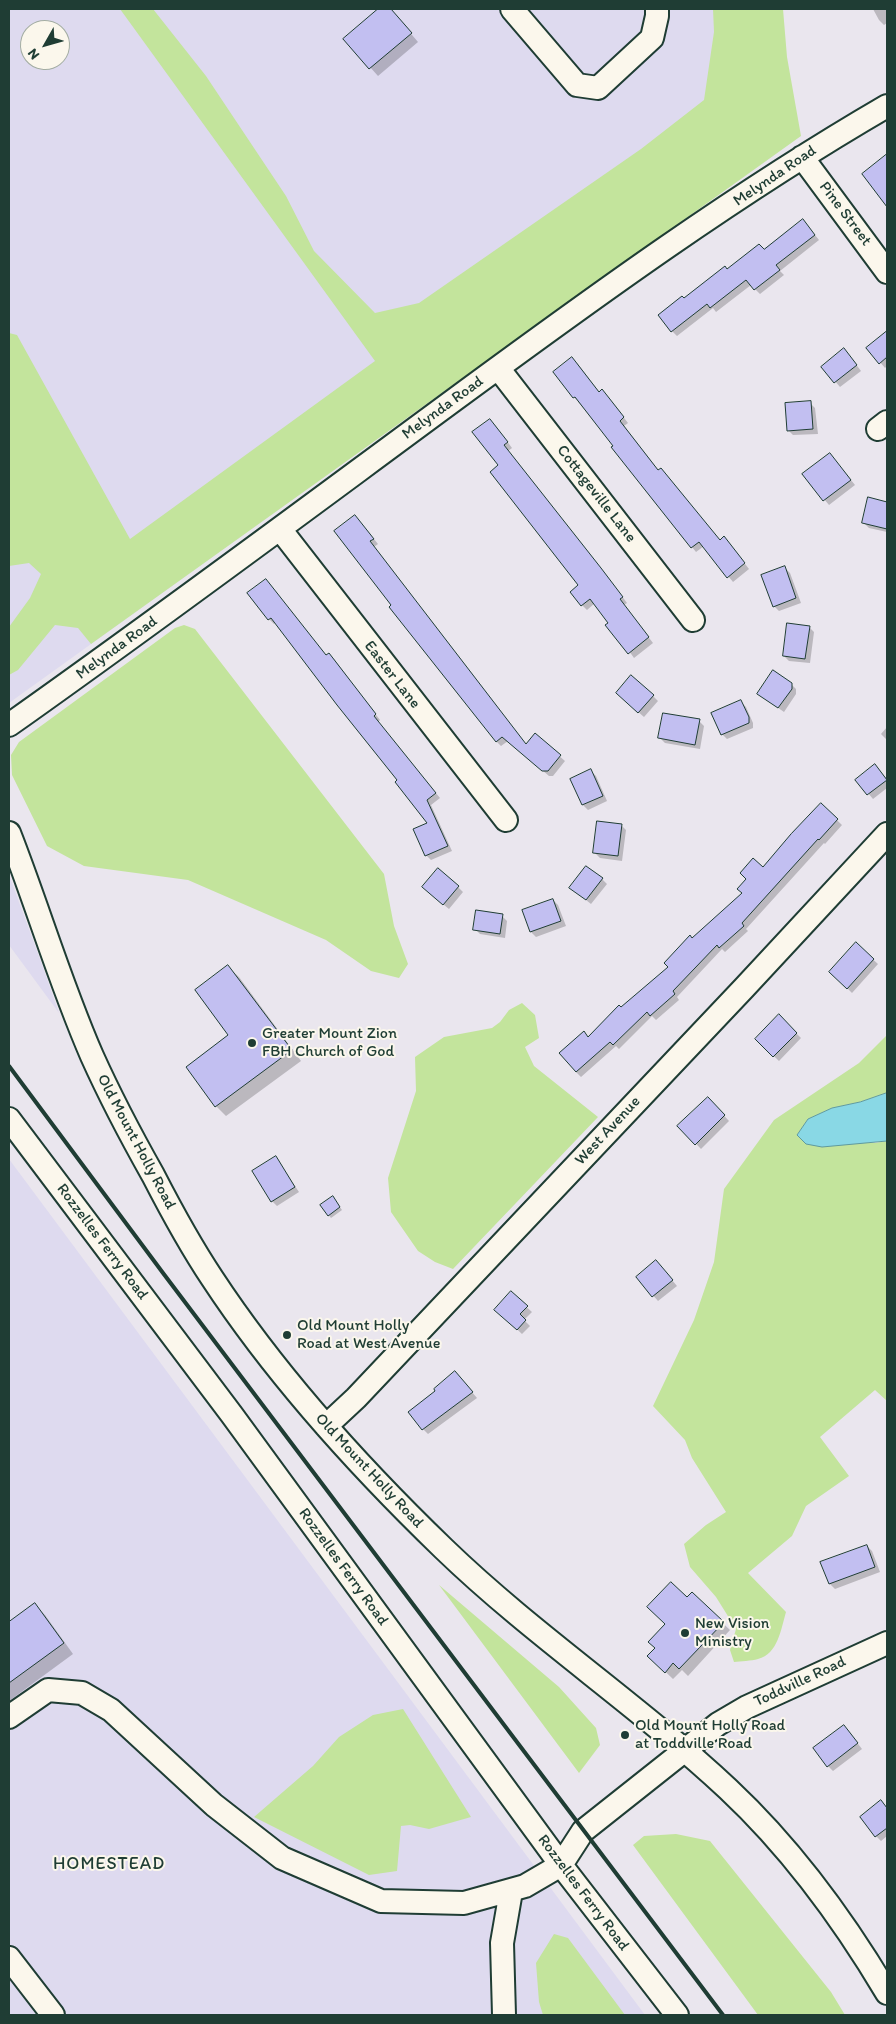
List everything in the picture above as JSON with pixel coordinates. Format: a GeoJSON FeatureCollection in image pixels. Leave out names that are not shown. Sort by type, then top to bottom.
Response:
{"type":"FeatureCollection","features":[{"type":"Feature","properties":{"kind":"street"},"geometry":{"type":"LineString","coordinates":[[512,9],[577,85],[598,88],[652,38],[658,16],[657,9]]}},
{"type":"Feature","properties":{"kind":"street","name":"Melynda Road"},"geometry":{"type":"LineString","coordinates":[[9,725],[603,292],[802,157],[887,106]]}},
{"type":"Feature","properties":{"kind":"street","name":"Pine Street"},"geometry":{"type":"LineString","coordinates":[[802,157],[887,272]]}},
{"type":"Feature","properties":{"kind":"street","name":"Cottageville Lane"},"geometry":{"type":"LineString","coordinates":[[498,368],[693,620]]}},
{"type":"Feature","properties":{"kind":"street","name":"Easter Lane"},"geometry":{"type":"LineString","coordinates":[[280,529],[506,820]]}},
{"type":"Feature","properties":{"kind":"street","name":"Old Mount Holly Road"},"geometry":{"type":"LineString","coordinates":[[9,833],[73,1011],[94,1061],[131,1136],[212,1278],[244,1323],[326,1426],[404,1509],[476,1580],[684,1750],[729,1790],[770,1832],[812,1881],[841,1921],[887,1993]]}},
{"type":"Feature","properties":{"kind":"street","name":"West Avenue"},"geometry":{"type":"LineString","coordinates":[[326,1426],[356,1398],[887,834]]}},
{"type":"Feature","properties":{"kind":"street","name":"Rozzelles Ferry Road"},"geometry":{"type":"LineString","coordinates":[[9,1119],[232,1414],[561,1865],[677,2015]]}},
{"type":"Feature","properties":{"kind":"street","name":"Toddville Road"},"geometry":{"type":"LineString","coordinates":[[561,1865],[583,1831],[718,1724],[747,1707],[887,1643]]}},
{"type":"Feature","properties":{"kind":"street"},"geometry":{"type":"LineString","coordinates":[[9,1717],[48,1690],[82,1693],[111,1710],[214,1805],[282,1858],[381,1901],[464,1903],[524,1886],[561,1865]]}},
{"type":"Feature","properties":{"kind":"street"},"geometry":{"type":"LineString","coordinates":[[504,2015],[502,1943],[511,1891]]}},
{"type":"Feature","properties":{"kind":"street"},"geometry":{"type":"LineString","coordinates":[[9,1958],[53,2015]]}},
{"type":"Feature","properties":{"kind":"shaded area"},"geometry":{"type":"Polygon","coordinates":[[[9,9],[767,9],[791,141],[9,703],[9,9]]]}},
{"type":"Feature","properties":{"kind":"shaded area"},"geometry":{"type":"Polygon","coordinates":[[[9,875],[40,959],[59,1013],[9,945],[9,875]]]}},
{"type":"Feature","properties":{"kind":"shaded area"},"geometry":{"type":"Polygon","coordinates":[[[9,1159],[645,2015],[9,2015],[9,1159]]]}},
{"type":"Feature","properties":{"kind":"green space"},"geometry":{"type":"Polygon","coordinates":[[[120,9],[153,9],[206,76],[286,196],[314,251],[375,313],[419,303],[641,149],[704,100],[714,32],[713,9],[783,9],[787,57],[801,136],[91,644],[78,628],[55,625],[18,670],[9,675],[9,627],[30,598],[41,574],[29,563],[9,566],[9,333],[17,335],[130,539],[375,361],[120,9]]]}},
{"type":"Feature","properties":{"kind":"green space"},"geometry":{"type":"Polygon","coordinates":[[[184,625],[195,629],[384,874],[394,926],[408,964],[399,978],[371,971],[326,940],[188,880],[84,866],[47,846],[12,775],[11,755],[19,742],[175,628],[184,625]]]}},
{"type":"Feature","properties":{"kind":"green space"},"geometry":{"type":"Polygon","coordinates":[[[522,1003],[535,1015],[539,1038],[525,1047],[534,1066],[598,1117],[453,1269],[435,1262],[418,1251],[391,1212],[388,1178],[416,1091],[415,1057],[444,1037],[492,1028],[500,1022],[509,1010],[522,1003]]]}},
{"type":"Feature","properties":{"kind":"green space"},"geometry":{"type":"Polygon","coordinates":[[[887,1035],[887,1093],[860,1102],[832,1108],[808,1119],[797,1135],[875,1143],[887,1141],[887,1401],[875,1390],[820,1437],[849,1476],[806,1506],[792,1536],[748,1573],[786,1612],[778,1640],[770,1652],[758,1659],[734,1662],[730,1650],[736,1629],[716,1597],[690,1567],[684,1544],[706,1525],[726,1512],[692,1458],[685,1440],[653,1406],[694,1320],[714,1262],[724,1189],[774,1120],[859,1063],[887,1035]]]}},
{"type":"Feature","properties":{"kind":"green space"},"geometry":{"type":"Polygon","coordinates":[[[439,1585],[559,1687],[596,1728],[600,1745],[579,1773],[439,1585]]]}},
{"type":"Feature","properties":{"kind":"green space"},"geometry":{"type":"Polygon","coordinates":[[[403,1709],[471,1817],[429,1829],[410,1825],[401,1826],[397,1871],[369,1875],[254,1817],[313,1766],[339,1737],[373,1715],[403,1709]]]}},
{"type":"Feature","properties":{"kind":"green space"},"geometry":{"type":"Polygon","coordinates":[[[676,1834],[710,1841],[831,1992],[845,2015],[758,2015],[633,1845],[644,1836],[676,1834]]]}},
{"type":"Feature","properties":{"kind":"green space"},"geometry":{"type":"Polygon","coordinates":[[[554,1934],[568,1938],[625,2015],[543,2015],[539,2002],[536,1963],[554,1934]]]}},
{"type":"Feature","properties":{"kind":"water"},"geometry":{"type":"Polygon","coordinates":[[[887,1093],[887,1141],[822,1147],[806,1144],[797,1135],[808,1119],[832,1108],[860,1102],[887,1093]]]}},
{"type":"Feature","properties":{"kind":"building"},"geometry":{"type":"Polygon","coordinates":[[[378,9],[391,9],[412,33],[369,69],[343,39],[378,9]]]}},
{"type":"Feature","properties":{"kind":"building"},"geometry":{"type":"Polygon","coordinates":[[[887,154],[887,207],[862,174],[887,154]]]}},
{"type":"Feature","properties":{"kind":"building"},"geometry":{"type":"Polygon","coordinates":[[[803,219],[815,235],[776,265],[780,270],[754,290],[746,280],[710,308],[707,304],[671,332],[658,315],[682,296],[684,298],[725,266],[727,269],[759,244],[764,249],[803,219]]]}},
{"type":"Feature","properties":{"kind":"building"},"geometry":{"type":"Polygon","coordinates":[[[887,331],[887,357],[879,364],[866,348],[887,331]]]}},
{"type":"Feature","properties":{"kind":"building"},"geometry":{"type":"Polygon","coordinates":[[[844,348],[857,365],[834,383],[821,367],[844,348]]]}},
{"type":"Feature","properties":{"kind":"building"},"geometry":{"type":"Polygon","coordinates":[[[572,357],[599,392],[602,389],[624,417],[620,421],[658,470],[661,468],[720,540],[724,536],[745,563],[727,578],[699,542],[691,548],[611,447],[613,446],[575,397],[573,398],[553,372],[572,357]]]}},
{"type":"Feature","properties":{"kind":"building"},"geometry":{"type":"Polygon","coordinates":[[[811,401],[813,429],[787,431],[785,403],[811,401]]]}},
{"type":"Feature","properties":{"kind":"building"},"geometry":{"type":"Polygon","coordinates":[[[490,419],[508,442],[504,445],[623,597],[620,599],[649,637],[628,654],[605,625],[608,623],[590,599],[581,606],[570,592],[578,585],[490,472],[498,465],[472,432],[490,419]]]}},
{"type":"Feature","properties":{"kind":"building"},"geometry":{"type":"Polygon","coordinates":[[[830,453],[851,480],[823,501],[802,474],[830,453]]]}},
{"type":"Feature","properties":{"kind":"building"},"geometry":{"type":"Polygon","coordinates":[[[868,497],[887,502],[887,529],[862,523],[868,497]]]}},
{"type":"Feature","properties":{"kind":"building"},"geometry":{"type":"Polygon","coordinates":[[[355,515],[374,539],[370,541],[526,744],[535,733],[561,755],[548,771],[542,771],[502,737],[496,742],[389,607],[391,605],[334,531],[355,515]]]}},
{"type":"Feature","properties":{"kind":"building"},"geometry":{"type":"Polygon","coordinates":[[[785,566],[796,598],[773,607],[761,575],[785,566]]]}},
{"type":"Feature","properties":{"kind":"building"},"geometry":{"type":"Polygon","coordinates":[[[266,579],[326,655],[329,653],[376,714],[374,716],[436,793],[427,800],[448,846],[425,856],[413,829],[427,823],[395,782],[397,780],[271,618],[268,620],[247,593],[266,579]]]}},
{"type":"Feature","properties":{"kind":"building"},"geometry":{"type":"Polygon","coordinates":[[[787,623],[810,626],[805,659],[783,656],[787,623]]]}},
{"type":"Feature","properties":{"kind":"building"},"geometry":{"type":"Polygon","coordinates":[[[773,670],[792,683],[792,689],[778,708],[757,694],[773,670]]]}},
{"type":"Feature","properties":{"kind":"building"},"geometry":{"type":"Polygon","coordinates":[[[631,675],[654,695],[638,713],[616,693],[631,675]]]}},
{"type":"Feature","properties":{"kind":"building"},"geometry":{"type":"Polygon","coordinates":[[[741,700],[749,717],[749,723],[721,735],[711,713],[741,700]]]}},
{"type":"Feature","properties":{"kind":"building"},"geometry":{"type":"Polygon","coordinates":[[[663,713],[700,719],[695,745],[658,738],[663,713]]]}},
{"type":"Feature","properties":{"kind":"building"},"geometry":{"type":"Polygon","coordinates":[[[875,764],[887,780],[867,795],[855,780],[875,764]]]}},
{"type":"Feature","properties":{"kind":"building"},"geometry":{"type":"Polygon","coordinates":[[[591,769],[603,796],[582,805],[570,779],[591,769]]]}},
{"type":"Feature","properties":{"kind":"building"},"geometry":{"type":"Polygon","coordinates":[[[821,803],[838,819],[742,923],[744,926],[719,948],[717,945],[673,991],[675,994],[650,1016],[647,1012],[613,1045],[610,1042],[576,1072],[559,1053],[584,1031],[588,1037],[619,1005],[621,1007],[668,967],[664,963],[690,935],[692,938],[742,893],[737,889],[746,879],[740,873],[753,858],[763,867],[821,803]]]}},
{"type":"Feature","properties":{"kind":"building"},"geometry":{"type":"Polygon","coordinates":[[[597,821],[622,824],[618,856],[593,853],[597,821]]]}},
{"type":"Feature","properties":{"kind":"building"},"geometry":{"type":"Polygon","coordinates":[[[586,866],[603,878],[586,900],[569,888],[586,866]]]}},
{"type":"Feature","properties":{"kind":"building"},"geometry":{"type":"Polygon","coordinates":[[[438,868],[459,886],[443,905],[422,887],[438,868]]]}},
{"type":"Feature","properties":{"kind":"building"},"geometry":{"type":"Polygon","coordinates":[[[553,899],[561,921],[530,932],[522,910],[553,899]]]}},
{"type":"Feature","properties":{"kind":"building"},"geometry":{"type":"Polygon","coordinates":[[[476,910],[503,914],[500,934],[473,930],[476,910]]]}},
{"type":"Feature","properties":{"kind":"building"},"geometry":{"type":"Polygon","coordinates":[[[856,942],[874,959],[847,989],[829,972],[856,942]]]}},
{"type":"Feature","properties":{"kind":"building","name":"Greater Mount Zion FBH Church of God"},"geometry":{"type":"Polygon","coordinates":[[[228,965],[292,1050],[215,1107],[186,1067],[228,1035],[195,990],[228,965]]]}},
{"type":"Feature","properties":{"kind":"building"},"geometry":{"type":"Polygon","coordinates":[[[779,1014],[797,1033],[773,1057],[755,1039],[779,1014]]]}},
{"type":"Feature","properties":{"kind":"building"},"geometry":{"type":"Polygon","coordinates":[[[708,1097],[725,1115],[695,1145],[677,1126],[708,1097]]]}},
{"type":"Feature","properties":{"kind":"building"},"geometry":{"type":"Polygon","coordinates":[[[276,1156],[295,1187],[271,1202],[252,1171],[276,1156]]]}},
{"type":"Feature","properties":{"kind":"building"},"geometry":{"type":"Polygon","coordinates":[[[333,1196],[340,1207],[328,1216],[320,1205],[333,1196]]]}},
{"type":"Feature","properties":{"kind":"building"},"geometry":{"type":"Polygon","coordinates":[[[656,1260],[673,1280],[652,1297],[636,1277],[656,1260]]]}},
{"type":"Feature","properties":{"kind":"building"},"geometry":{"type":"Polygon","coordinates":[[[511,1291],[528,1306],[520,1314],[526,1320],[517,1330],[494,1310],[511,1291]]]}},
{"type":"Feature","properties":{"kind":"building"},"geometry":{"type":"Polygon","coordinates":[[[455,1371],[473,1392],[422,1430],[408,1412],[435,1391],[434,1389],[455,1371]]]}},
{"type":"Feature","properties":{"kind":"building"},"geometry":{"type":"Polygon","coordinates":[[[867,1545],[875,1567],[829,1584],[820,1562],[867,1545]]]}},
{"type":"Feature","properties":{"kind":"building","name":"New Vision Ministry"},"geometry":{"type":"Polygon","coordinates":[[[671,1582],[687,1597],[692,1592],[724,1622],[679,1669],[673,1663],[665,1673],[647,1656],[655,1648],[648,1642],[665,1624],[647,1607],[671,1582]]]}},
{"type":"Feature","properties":{"kind":"building"},"geometry":{"type":"Polygon","coordinates":[[[35,1603],[64,1643],[9,1683],[9,1622],[35,1603]]]}},
{"type":"Feature","properties":{"kind":"building"},"geometry":{"type":"Polygon","coordinates":[[[844,1725],[858,1743],[827,1767],[813,1748],[844,1725]]]}},
{"type":"Feature","properties":{"kind":"building"},"geometry":{"type":"Polygon","coordinates":[[[881,1800],[887,1808],[887,1828],[875,1837],[860,1817],[881,1800]]]}},
{"type":"Feature","properties":{"kind":"railway"},"geometry":{"type":"LineString","coordinates":[[9,1066],[723,2015]]}},
{"type":"Feature","properties":{"kind":"place","name":"Greater Mount Zion FBH Church of God"},"geometry":{"type":"Point","coordinates":[252,1043]}},
{"type":"Feature","properties":{"kind":"place","name":"Old Mount Holly Road at West Avenue"},"geometry":{"type":"Point","coordinates":[287,1335]}},
{"type":"Feature","properties":{"kind":"place","name":"New Vision Ministry"},"geometry":{"type":"Point","coordinates":[685,1633]}},
{"type":"Feature","properties":{"kind":"place","name":"Old Mount Holly Road at Toddville Road"},"geometry":{"type":"Point","coordinates":[625,1735]}},
{"type":"Feature","properties":{"kind":"district","name":"HOMESTEAD"},"geometry":{"type":"Point","coordinates":[109,1864]}}]}
